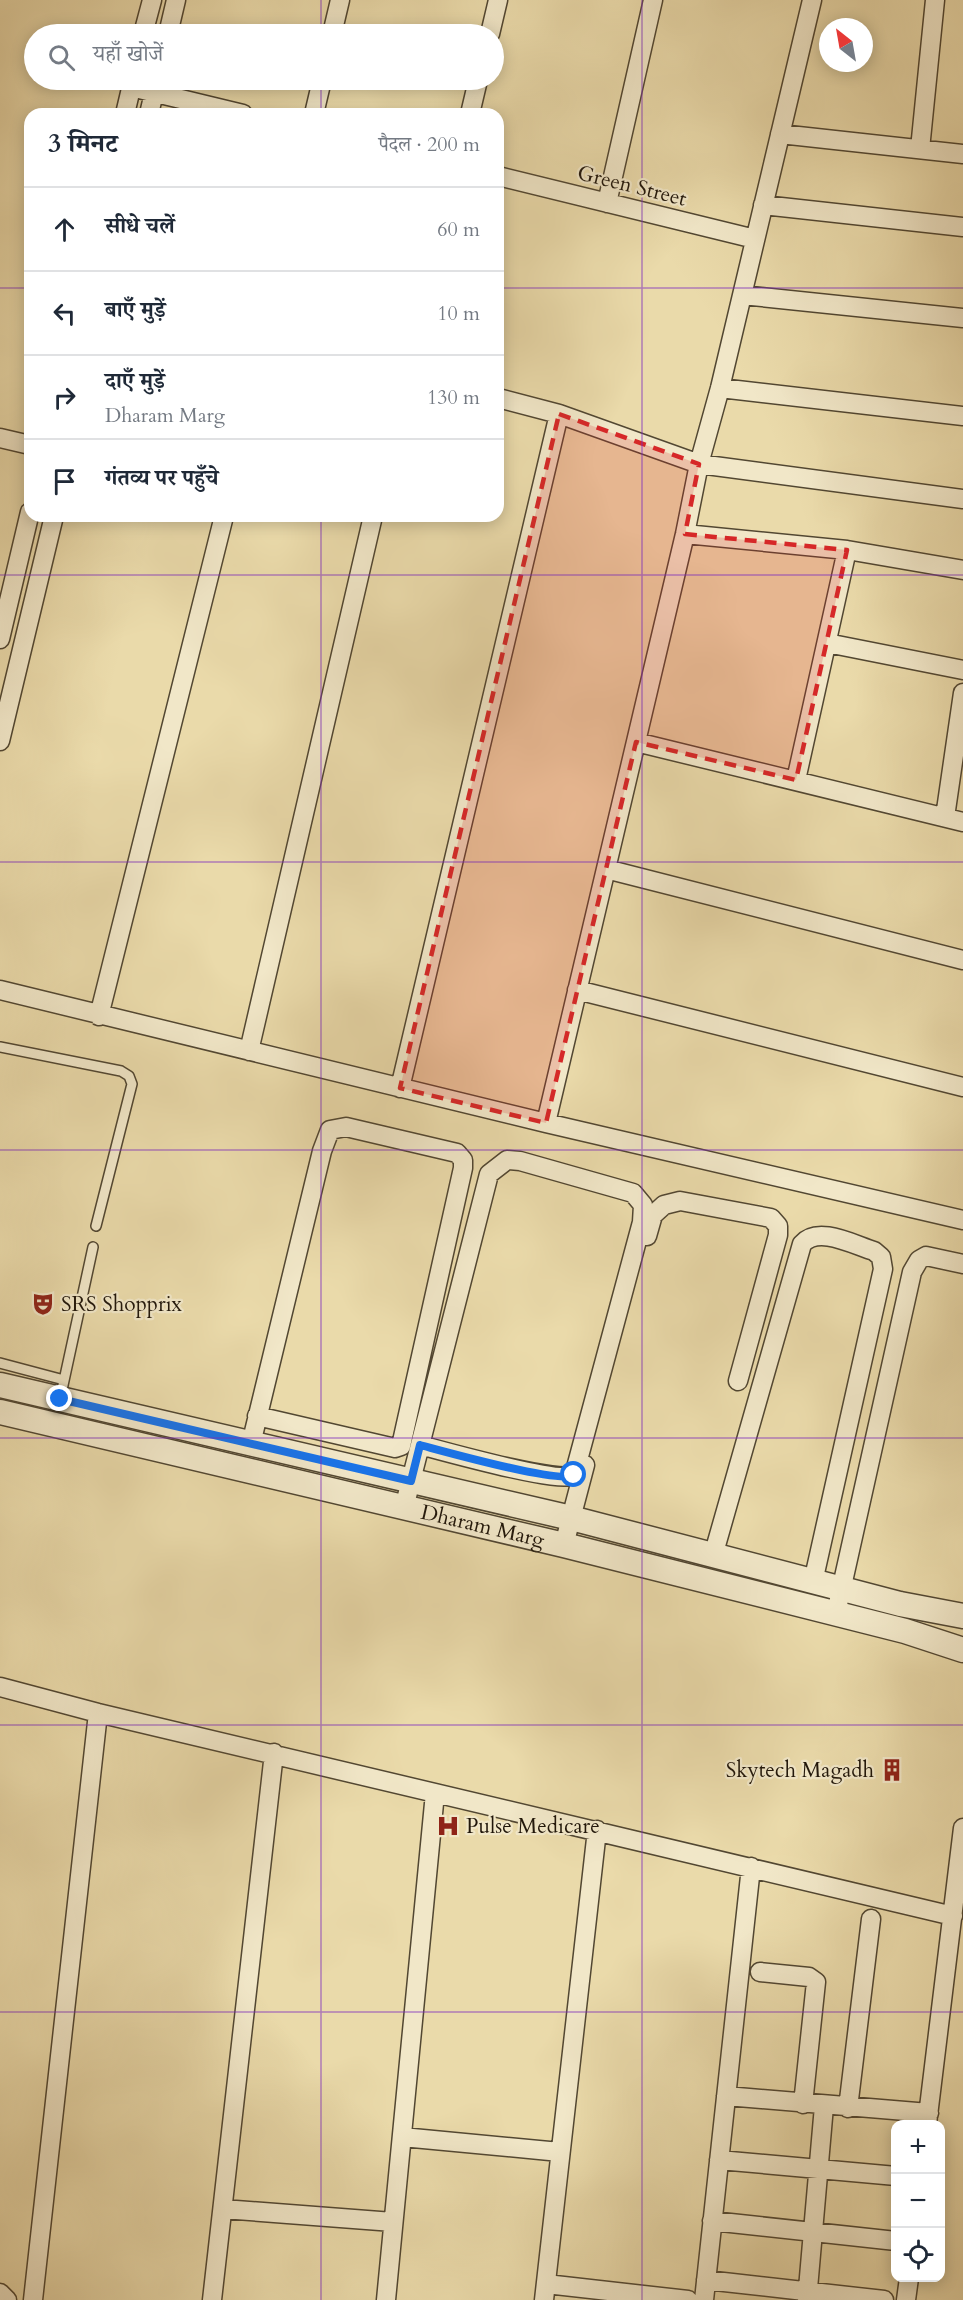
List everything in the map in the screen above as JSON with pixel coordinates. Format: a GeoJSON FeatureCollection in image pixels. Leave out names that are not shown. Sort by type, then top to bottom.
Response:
{"type":"FeatureCollection","features":[{"type":"Feature","properties":{"kind":"street"},"geometry":{"type":"LineString","coordinates":[[146,24],[152,0]]}},
{"type":"Feature","properties":{"kind":"street"},"geometry":{"type":"LineString","coordinates":[[170,24],[176,0]]}},
{"type":"Feature","properties":{"kind":"street"},"geometry":{"type":"LineString","coordinates":[[334,24],[340,0]]}},
{"type":"Feature","properties":{"kind":"street"},"geometry":{"type":"LineString","coordinates":[[492,24],[498,0]]}},
{"type":"Feature","properties":{"kind":"street"},"geometry":{"type":"LineString","coordinates":[[607,203],[653,0]]}},
{"type":"Feature","properties":{"kind":"street"},"geometry":{"type":"LineString","coordinates":[[546,1124],[686,534],[699,464],[720,388],[812,0]]}},
{"type":"Feature","properties":{"kind":"street"},"geometry":{"type":"LineString","coordinates":[[920,149],[935,0]]}},
{"type":"Feature","properties":{"kind":"street"},"geometry":{"type":"LineString","coordinates":[[126,108],[130,90]]}},
{"type":"Feature","properties":{"kind":"street"},"geometry":{"type":"LineString","coordinates":[[150,108],[155,90]]}},
{"type":"Feature","properties":{"kind":"street"},"geometry":{"type":"LineString","coordinates":[[168,90],[224,108]]}},
{"type":"Feature","properties":{"kind":"street"},"geometry":{"type":"LineString","coordinates":[[315,108],[320,90]]}},
{"type":"Feature","properties":{"kind":"street"},"geometry":{"type":"LineString","coordinates":[[471,108],[476,90]]}},
{"type":"Feature","properties":{"kind":"street"},"geometry":{"type":"LineString","coordinates":[[780,134],[963,154]]}},
{"type":"Feature","properties":{"kind":"street","name":"Green Street"},"geometry":{"type":"LineString","coordinates":[[504,177],[755,239]]}},
{"type":"Feature","properties":{"kind":"street"},"geometry":{"type":"LineString","coordinates":[[763,205],[963,227]]}},
{"type":"Feature","properties":{"kind":"street"},"geometry":{"type":"LineString","coordinates":[[742,295],[963,318]]}},
{"type":"Feature","properties":{"kind":"street"},"geometry":{"type":"LineString","coordinates":[[720,388],[963,416]]}},
{"type":"Feature","properties":{"kind":"street"},"geometry":{"type":"LineString","coordinates":[[504,400],[559,414],[699,464],[963,499]]}},
{"type":"Feature","properties":{"kind":"street"},"geometry":{"type":"LineString","coordinates":[[400,1088],[559,414]]}},
{"type":"Feature","properties":{"kind":"street"},"geometry":{"type":"LineString","coordinates":[[0,438],[24,444]]}},
{"type":"Feature","properties":{"kind":"street"},"geometry":{"type":"LineString","coordinates":[[22,648],[0,641],[28,522]]}},
{"type":"Feature","properties":{"kind":"street"},"geometry":{"type":"LineString","coordinates":[[0,741],[53,522]]}},
{"type":"Feature","properties":{"kind":"street"},"geometry":{"type":"LineString","coordinates":[[99,1016],[222,522]]}},
{"type":"Feature","properties":{"kind":"street"},"geometry":{"type":"LineString","coordinates":[[249,1051],[372,522]]}},
{"type":"Feature","properties":{"kind":"street"},"geometry":{"type":"LineString","coordinates":[[686,534],[847,550],[963,570]]}},
{"type":"Feature","properties":{"kind":"street"},"geometry":{"type":"LineString","coordinates":[[796,780],[847,550]]}},
{"type":"Feature","properties":{"kind":"street"},"geometry":{"type":"LineString","coordinates":[[826,643],[963,670]]}},
{"type":"Feature","properties":{"kind":"street"},"geometry":{"type":"LineString","coordinates":[[636,742],[954,820],[963,693]]}},
{"type":"Feature","properties":{"kind":"street"},"geometry":{"type":"LineString","coordinates":[[606,869],[963,960]]}},
{"type":"Feature","properties":{"kind":"street"},"geometry":{"type":"LineString","coordinates":[[0,990],[546,1124],[963,1220]]}},
{"type":"Feature","properties":{"kind":"street"},"geometry":{"type":"LineString","coordinates":[[577,990],[963,1087]]}},
{"type":"Feature","properties":{"kind":"street"},"geometry":{"type":"LineString","coordinates":[[251,1444],[257,1416],[322,1151],[330,1130],[345,1127],[457,1153],[463,1160],[463,1168],[401,1446],[395,1448],[257,1416]]}},
{"type":"Feature","properties":{"kind":"street"},"geometry":{"type":"LineString","coordinates":[[404,1508],[411,1481],[420,1445],[489,1174],[507,1160],[520,1161],[633,1193],[643,1205],[642,1222],[574,1475],[569,1478],[542,1474],[420,1445]]}},
{"type":"Feature","properties":{"kind":"street"},"geometry":{"type":"LineString","coordinates":[[564,1545],[653,1215],[664,1205],[680,1201],[771,1218],[778,1226],[778,1235],[738,1381]]}},
{"type":"Feature","properties":{"kind":"street"},"geometry":{"type":"LineString","coordinates":[[712,1556],[802,1244],[808,1237],[819,1235],[874,1251],[880,1257],[882,1269],[813,1582]]}},
{"type":"Feature","properties":{"kind":"street"},"geometry":{"type":"LineString","coordinates":[[836,1613],[912,1272],[919,1260],[926,1256],[963,1264]]}},
{"type":"Feature","properties":{"kind":"street","name":"Dharam Marg"},"geometry":{"type":"LineString","coordinates":[[0,1385],[62,1389],[251,1444],[571,1518],[900,1604],[963,1616]]}},
{"type":"Feature","properties":{"kind":"street","name":"Dharam Marg"},"geometry":{"type":"LineString","coordinates":[[0,1412],[564,1545],[905,1631],[963,1650]]}},
{"type":"Feature","properties":{"kind":"street"},"geometry":{"type":"LineString","coordinates":[[286,1478],[290,1453]]}},
{"type":"Feature","properties":{"kind":"street"},"geometry":{"type":"LineString","coordinates":[[0,1687],[98,1713],[953,1916]]}},
{"type":"Feature","properties":{"kind":"street"},"geometry":{"type":"LineString","coordinates":[[33,2300],[98,1713]]}},
{"type":"Feature","properties":{"kind":"street"},"geometry":{"type":"LineString","coordinates":[[212,2300],[274,1753]]}},
{"type":"Feature","properties":{"kind":"street"},"geometry":{"type":"LineString","coordinates":[[386,2300],[435,1793]]}},
{"type":"Feature","properties":{"kind":"street"},"geometry":{"type":"LineString","coordinates":[[726,2096],[848,2108],[928,2119],[963,1828]]}},
{"type":"Feature","properties":{"kind":"street"},"geometry":{"type":"LineString","coordinates":[[597,1830],[545,2292],[688,2300]]}},
{"type":"Feature","properties":{"kind":"street"},"geometry":{"type":"LineString","coordinates":[[704,2300],[751,1867]]}},
{"type":"Feature","properties":{"kind":"street"},"geometry":{"type":"LineString","coordinates":[[848,2108],[870,1919]]}},
{"type":"Feature","properties":{"kind":"street"},"geometry":{"type":"LineString","coordinates":[[760,1972],[810,1977],[816,1982],[803,2104]]}},
{"type":"Feature","properties":{"kind":"street"},"geometry":{"type":"LineString","coordinates":[[807,2297],[824,2106]]}},
{"type":"Feature","properties":{"kind":"street"},"geometry":{"type":"LineString","coordinates":[[402,2137],[560,2152]]}},
{"type":"Feature","properties":{"kind":"street"},"geometry":{"type":"LineString","coordinates":[[719,2160],[818,2171],[891,2176]]}},
{"type":"Feature","properties":{"kind":"street"},"geometry":{"type":"LineString","coordinates":[[223,2209],[393,2222]]}},
{"type":"Feature","properties":{"kind":"street"},"geometry":{"type":"LineString","coordinates":[[712,2221],[812,2234],[891,2241]]}},
{"type":"Feature","properties":{"kind":"street"},"geometry":{"type":"LineString","coordinates":[[706,2280],[807,2297],[884,2300]]}},
{"type":"Feature","properties":{"kind":"street"},"geometry":{"type":"LineString","coordinates":[[906,2300],[908,2282]]}},
{"type":"Feature","properties":{"kind":"street"},"geometry":{"type":"LineString","coordinates":[[0,2293],[7,2300]]}},
{"type":"Feature","properties":{"kind":"lane"},"geometry":{"type":"LineString","coordinates":[[0,1047],[121,1071],[129,1076],[132,1084],[96,1226]]}},
{"type":"Feature","properties":{"kind":"lane"},"geometry":{"type":"LineString","coordinates":[[0,1363],[62,1389],[93,1248]]}},
{"type":"Feature","properties":{"kind":"highlighted area"},"geometry":{"type":"Polygon","coordinates":[[[559,414],[699,464],[685,534],[847,550],[796,780],[636,742],[546,1123],[400,1088],[559,414]]]}},
{"type":"Feature","properties":{"kind":"place","name":"SRS Shopprix"},"geometry":{"type":"Point","coordinates":[43,1304]}},
{"type":"Feature","properties":{"kind":"place","name":"Skytech Magadh"},"geometry":{"type":"Point","coordinates":[892,1770]}},
{"type":"Feature","properties":{"kind":"place","name":"Pulse Medicare"},"geometry":{"type":"Point","coordinates":[448,1826]}},
{"type":"Feature","properties":{"kind":"route"},"geometry":{"type":"LineString","coordinates":[[60,1399],[411,1481],[420,1445],[542,1474],[569,1478],[574,1475]]}}]}
